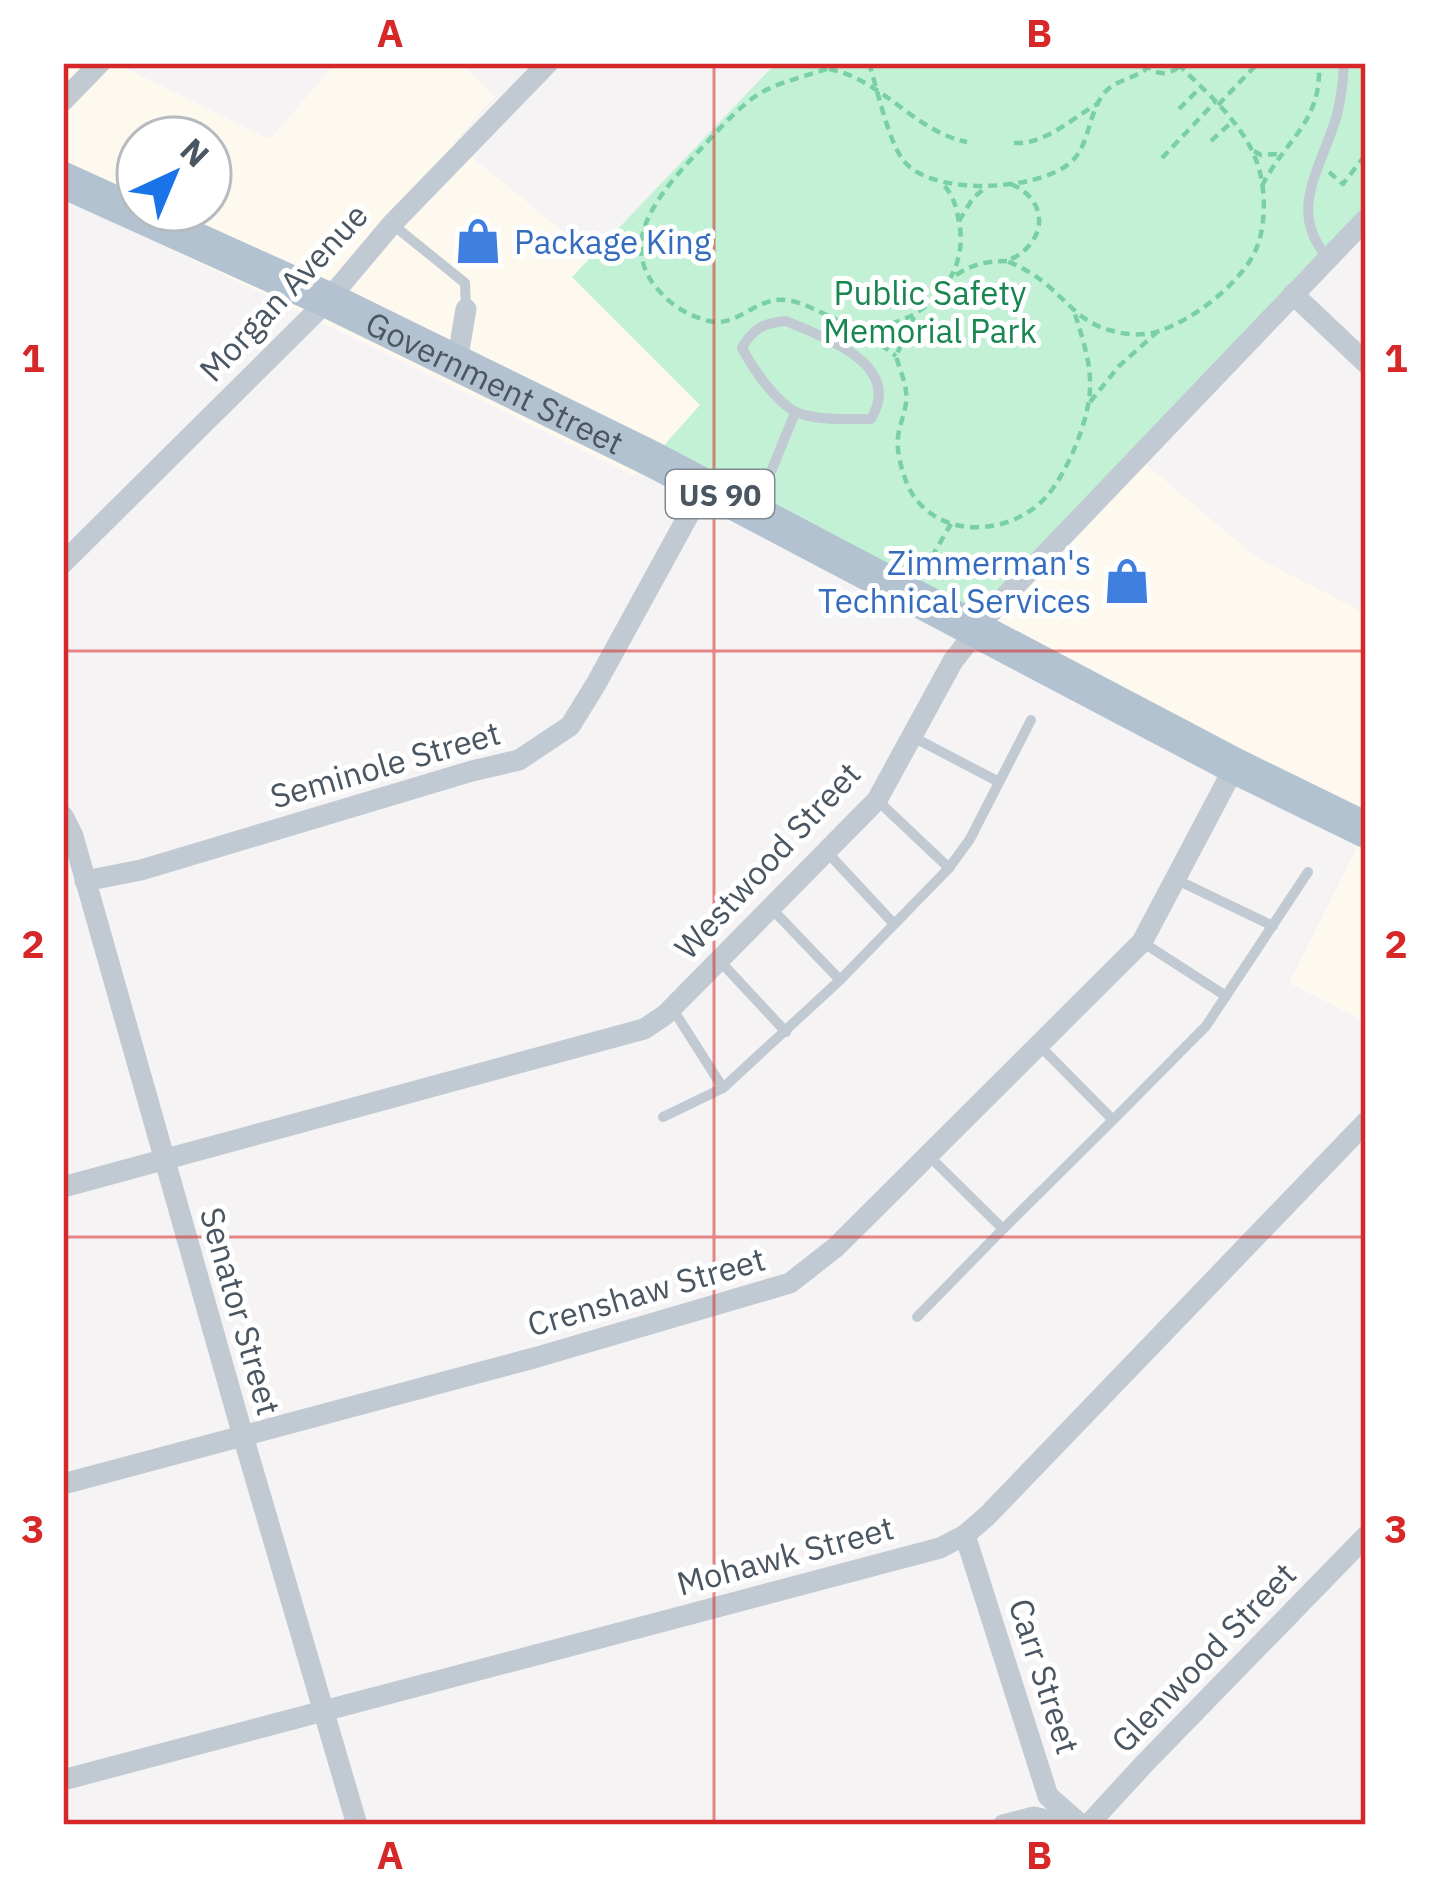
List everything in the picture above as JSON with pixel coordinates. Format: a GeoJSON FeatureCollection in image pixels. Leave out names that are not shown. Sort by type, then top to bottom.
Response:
{"type":"FeatureCollection","features":[{"type":"Feature","properties":{"kind":"main road","name":"Government Street"},"geometry":{"type":"LineString","coordinates":[[63,179],[457,362],[1366,830]]}},
{"type":"Feature","properties":{"kind":"street"},"geometry":{"type":"LineString","coordinates":[[63,101],[100,63]]}},
{"type":"Feature","properties":{"kind":"street","name":"Morgan Avenue"},"geometry":{"type":"LineString","coordinates":[[63,563],[328,300],[392,224],[548,63]]}},
{"type":"Feature","properties":{"kind":"street","name":"Westwood Street"},"geometry":{"type":"LineString","coordinates":[[63,1187],[644,1029],[672,1008],[877,800],[953,662],[976,630],[1366,219]]}},
{"type":"Feature","properties":{"kind":"street"},"geometry":{"type":"LineString","coordinates":[[1293,294],[1366,363]]}},
{"type":"Feature","properties":{"kind":"street"},"geometry":{"type":"LineString","coordinates":[[457,362],[466,309]]}},
{"type":"Feature","properties":{"kind":"street","name":"Seminole Street"},"geometry":{"type":"LineString","coordinates":[[86,881],[141,871],[519,760],[569,726],[704,487]]}},
{"type":"Feature","properties":{"kind":"street","name":"Crenshaw Street"},"geometry":{"type":"LineString","coordinates":[[63,1484],[534,1358],[790,1283],[836,1247],[1142,942],[1235,766]]}},
{"type":"Feature","properties":{"kind":"street","name":"Senator Street"},"geometry":{"type":"LineString","coordinates":[[63,816],[73,836],[357,1825]]}},
{"type":"Feature","properties":{"kind":"street","name":"Mohawk Street"},"geometry":{"type":"LineString","coordinates":[[63,1780],[940,1548],[964,1535],[1003,1499],[1366,1123]]}},
{"type":"Feature","properties":{"kind":"street","name":"Carr Street"},"geometry":{"type":"LineString","coordinates":[[964,1535],[1048,1796],[1084,1825]]}},
{"type":"Feature","properties":{"kind":"street","name":"Glenwood Street"},"geometry":{"type":"LineString","coordinates":[[1084,1825],[1366,1536]]}},
{"type":"Feature","properties":{"kind":"street"},"geometry":{"type":"LineString","coordinates":[[1003,1825],[1034,1816],[1069,1825]]}},
{"type":"Feature","properties":{"kind":"lane"},"geometry":{"type":"LineString","coordinates":[[1328,258],[1312,239],[1308,208],[1310,187],[1336,118],[1344,63]]}},
{"type":"Feature","properties":{"kind":"lane"},"geometry":{"type":"LineString","coordinates":[[392,224],[465,283],[466,309]]}},
{"type":"Feature","properties":{"kind":"lane"},"geometry":{"type":"LineString","coordinates":[[786,321],[830,340],[870,367],[881,387],[879,406],[871,419],[795,413],[742,348],[750,333],[766,323],[786,321]]}},
{"type":"Feature","properties":{"kind":"lane"},"geometry":{"type":"LineString","coordinates":[[754,511],[795,413]]}},
{"type":"Feature","properties":{"kind":"lane"},"geometry":{"type":"LineString","coordinates":[[663,1117],[723,1088],[840,980],[949,868],[970,839],[1030,720]]}},
{"type":"Feature","properties":{"kind":"lane"},"geometry":{"type":"LineString","coordinates":[[911,736],[999,782]]}},
{"type":"Feature","properties":{"kind":"lane"},"geometry":{"type":"LineString","coordinates":[[877,800],[949,868]]}},
{"type":"Feature","properties":{"kind":"lane"},"geometry":{"type":"LineString","coordinates":[[826,851],[895,924]]}},
{"type":"Feature","properties":{"kind":"lane"},"geometry":{"type":"LineString","coordinates":[[917,1317],[1206,1026],[1309,872]]}},
{"type":"Feature","properties":{"kind":"lane"},"geometry":{"type":"LineString","coordinates":[[1175,879],[1273,926]]}},
{"type":"Feature","properties":{"kind":"lane"},"geometry":{"type":"LineString","coordinates":[[771,908],[840,980]]}},
{"type":"Feature","properties":{"kind":"lane"},"geometry":{"type":"LineString","coordinates":[[1142,942],[1226,996]]}},
{"type":"Feature","properties":{"kind":"lane"},"geometry":{"type":"LineString","coordinates":[[719,960],[786,1032]]}},
{"type":"Feature","properties":{"kind":"lane"},"geometry":{"type":"LineString","coordinates":[[672,1008],[723,1088]]}},
{"type":"Feature","properties":{"kind":"lane"},"geometry":{"type":"LineString","coordinates":[[1040,1046],[1114,1120]]}},
{"type":"Feature","properties":{"kind":"lane"},"geometry":{"type":"LineString","coordinates":[[929,1156],[1004,1228]]}},
{"type":"Feature","properties":{"kind":"path"},"geometry":{"type":"LineString","coordinates":[[841,63],[778,84],[749,100],[661,192],[646,221],[641,246],[648,280],[685,313],[713,322],[726,322],[779,298],[802,303],[856,327],[896,356],[906,388],[906,411],[898,437],[910,491],[928,511],[951,524],[976,529],[1004,524],[1046,498],[1064,469],[1078,438],[1090,386],[1075,314]]}},
{"type":"Feature","properties":{"kind":"path"},"geometry":{"type":"LineString","coordinates":[[869,63],[904,162],[952,192],[962,236],[954,276]]}},
{"type":"Feature","properties":{"kind":"path"},"geometry":{"type":"LineString","coordinates":[[1162,158],[1258,63]]}},
{"type":"Feature","properties":{"kind":"path"},"geometry":{"type":"LineString","coordinates":[[1262,186],[1311,114],[1318,63]]}},
{"type":"Feature","properties":{"kind":"path"},"geometry":{"type":"LineString","coordinates":[[940,182],[973,187],[1011,184],[1045,176],[1071,163],[1102,95],[1121,80],[1143,73],[1146,65],[1162,74],[1182,65],[1233,121],[1261,174],[1259,245],[1240,277],[1206,305],[1157,332],[1119,366],[1087,407]]}},
{"type":"Feature","properties":{"kind":"path"},"geometry":{"type":"LineString","coordinates":[[829,69],[849,73],[940,133],[967,142]]}},
{"type":"Feature","properties":{"kind":"path"},"geometry":{"type":"LineString","coordinates":[[1179,109],[1201,87]]}},
{"type":"Feature","properties":{"kind":"path"},"geometry":{"type":"LineString","coordinates":[[1014,143],[1028,144],[1044,137],[1099,104]]}},
{"type":"Feature","properties":{"kind":"path"},"geometry":{"type":"LineString","coordinates":[[1211,141],[1233,121]]}},
{"type":"Feature","properties":{"kind":"path"},"geometry":{"type":"LineString","coordinates":[[1249,148],[1261,154],[1281,153]]}},
{"type":"Feature","properties":{"kind":"path"},"geometry":{"type":"LineString","coordinates":[[896,356],[914,317],[954,276],[971,266],[1021,255],[1034,241],[1039,226],[1037,204],[1025,190],[1011,184]]}},
{"type":"Feature","properties":{"kind":"path"},"geometry":{"type":"LineString","coordinates":[[959,221],[988,185]]}},
{"type":"Feature","properties":{"kind":"path"},"geometry":{"type":"LineString","coordinates":[[1007,261],[1049,286],[1075,314],[1115,332],[1157,332]]}},
{"type":"Feature","properties":{"kind":"path"},"geometry":{"type":"LineString","coordinates":[[856,327],[914,317]]}},
{"type":"Feature","properties":{"kind":"path"},"geometry":{"type":"LineString","coordinates":[[924,570],[951,524]]}},
{"type":"Feature","properties":{"kind":"shaded area"},"geometry":{"type":"Polygon","coordinates":[[[63,63],[115,63],[219,114],[114,114],[114,221],[63,196],[63,63]]]}},
{"type":"Feature","properties":{"kind":"shaded area"},"geometry":{"type":"Polygon","coordinates":[[[336,63],[460,63],[495,96],[454,142],[592,256],[573,278],[700,406],[635,476],[141,234],[234,234],[234,121],[270,139],[336,63]]]}},
{"type":"Feature","properties":{"kind":"shaded area"},"geometry":{"type":"Polygon","coordinates":[[[1143,462],[1256,557],[1366,614],[1366,1022],[1289,983],[1359,843],[975,646],[1143,462]]]}},
{"type":"Feature","properties":{"kind":"green space","name":"Public Safety Memorial Park"},"geometry":{"type":"Polygon","coordinates":[[[776,63],[1366,63],[1366,219],[977,630],[652,459],[700,405],[572,277],[776,63]]]}},
{"type":"Feature","properties":{"kind":"place","name":"Package King"},"geometry":{"type":"Point","coordinates":[478,241]}},
{"type":"Feature","properties":{"kind":"place","name":"Zimmerman's Technical Services"},"geometry":{"type":"Point","coordinates":[1127,581]}}]}
